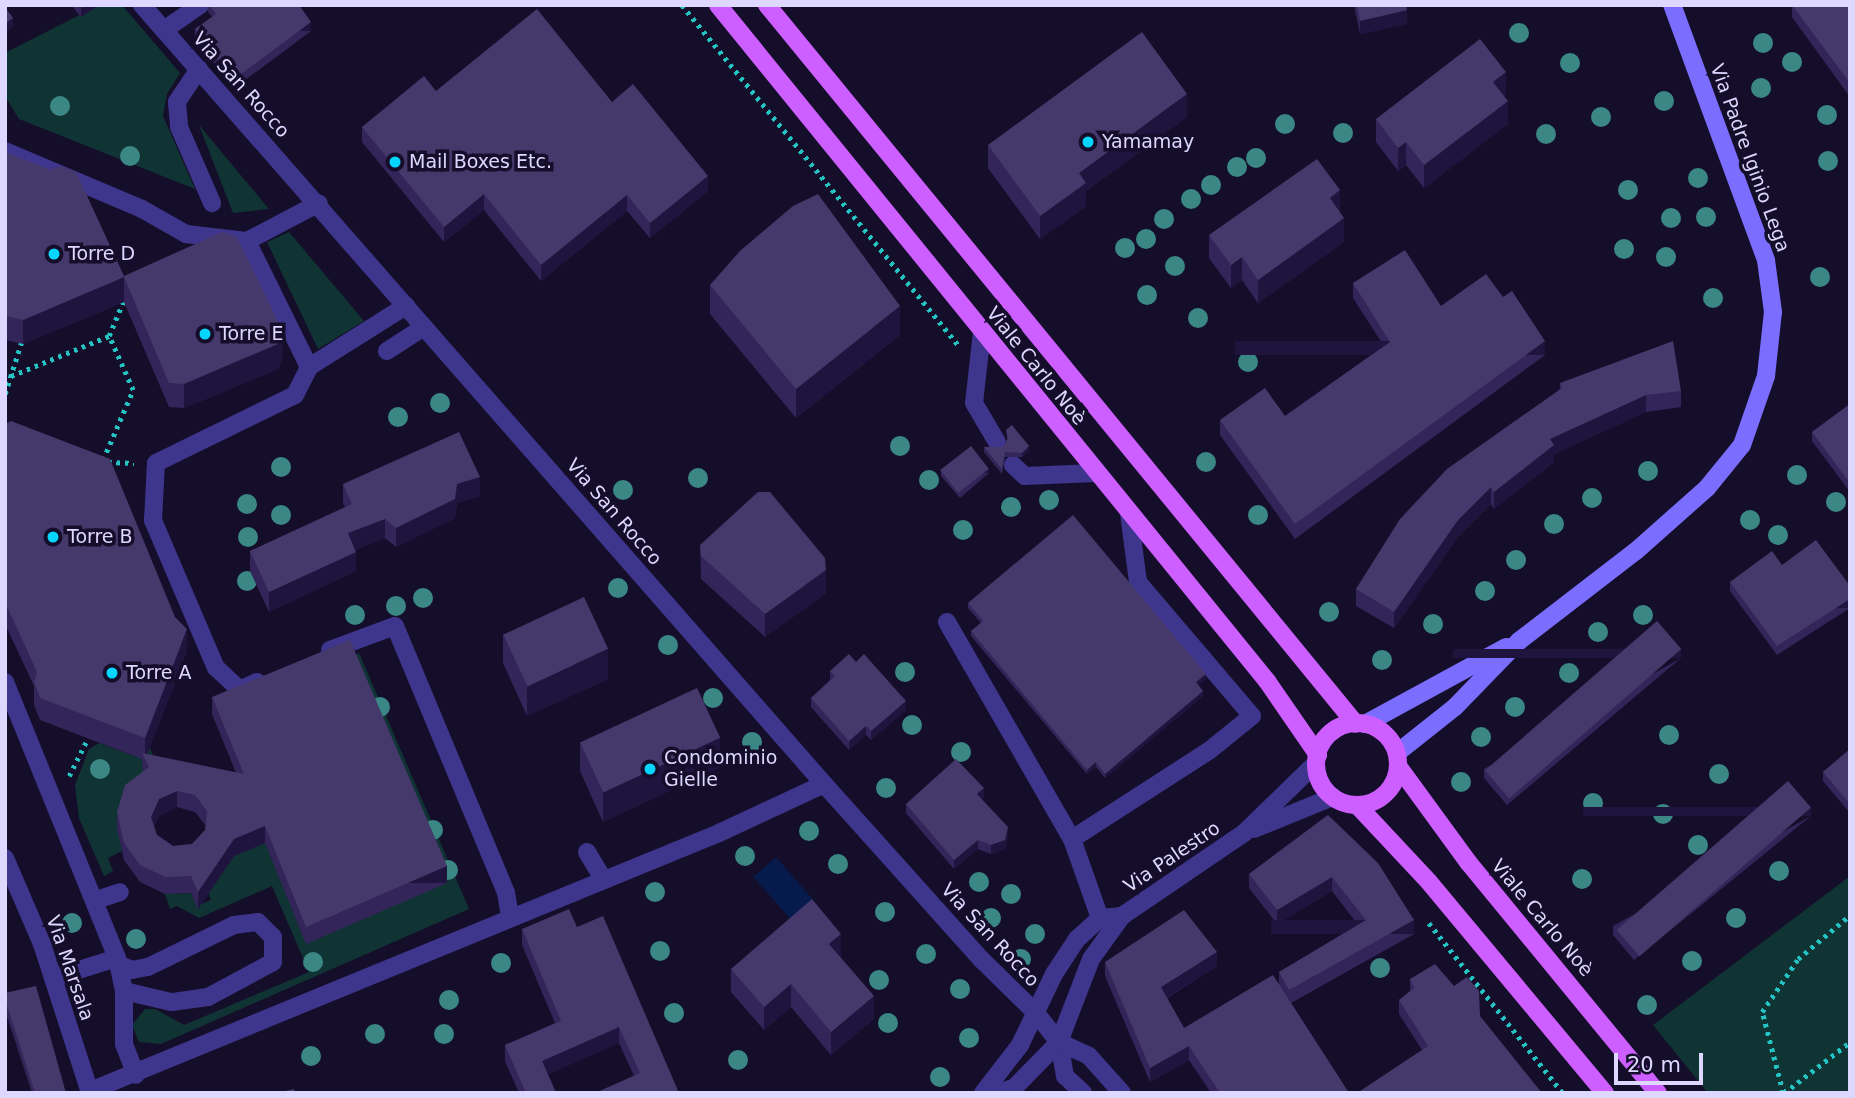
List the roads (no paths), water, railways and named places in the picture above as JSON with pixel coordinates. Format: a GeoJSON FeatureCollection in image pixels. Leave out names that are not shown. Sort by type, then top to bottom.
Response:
{"type":"FeatureCollection","features":[{"type":"Feature","properties":{"kind":"main road","name":"Viale Carlo Noè"},"geometry":{"type":"LineString","coordinates":[[718,5],[1267,681],[1317,759],[1323,787],[1333,797]]}},
{"type":"Feature","properties":{"kind":"main road","name":"Viale Carlo Noè"},"geometry":{"type":"LineString","coordinates":[[767,5],[1360,724],[1389,738],[1398,760],[1460,852],[1658,1093]]}},
{"type":"Feature","properties":{"kind":"main road"},"geometry":{"type":"LineString","coordinates":[[1317,759],[1332,732],[1360,724]]}},
{"type":"Feature","properties":{"kind":"main road"},"geometry":{"type":"LineString","coordinates":[[1357,805],[1384,796],[1398,760]]}},
{"type":"Feature","properties":{"kind":"main road"},"geometry":{"type":"LineString","coordinates":[[1333,797],[1357,805],[1429,882],[1605,1093]]}},
{"type":"Feature","properties":{"kind":"street","name":"Via San Rocco"},"geometry":{"type":"LineString","coordinates":[[142,5],[319,203],[824,784],[988,967],[1036,1013],[1059,1042],[1088,1056],[1122,1093]]}},
{"type":"Feature","properties":{"kind":"street"},"geometry":{"type":"LineString","coordinates":[[164,30],[200,5]]}},
{"type":"Feature","properties":{"kind":"street","name":"Via Padre Iginio Lega"},"geometry":{"type":"LineString","coordinates":[[1398,760],[1455,707],[1518,641],[1636,551],[1707,488],[1742,445],[1766,376],[1773,312],[1766,260],[1672,5]]}},
{"type":"Feature","properties":{"kind":"street"},"geometry":{"type":"LineString","coordinates":[[199,69],[177,103],[179,127],[212,203]]}},
{"type":"Feature","properties":{"kind":"street"},"geometry":{"type":"LineString","coordinates":[[5,151],[142,209],[186,234],[247,241],[319,203]]}},
{"type":"Feature","properties":{"kind":"street"},"geometry":{"type":"LineString","coordinates":[[247,241],[309,367]]}},
{"type":"Feature","properties":{"kind":"street"},"geometry":{"type":"LineString","coordinates":[[275,674],[240,690],[216,667],[153,520],[156,463],[295,396],[309,367],[406,306]]}},
{"type":"Feature","properties":{"kind":"street"},"geometry":{"type":"LineString","coordinates":[[387,351],[424,327]]}},
{"type":"Feature","properties":{"kind":"street"},"geometry":{"type":"LineString","coordinates":[[982,332],[974,403],[997,442]]}},
{"type":"Feature","properties":{"kind":"street"},"geometry":{"type":"LineString","coordinates":[[1013,465],[1025,476],[1095,472]]}},
{"type":"Feature","properties":{"kind":"street"},"geometry":{"type":"LineString","coordinates":[[1072,839],[1210,750],[1251,716],[1138,582],[1129,514]]}},
{"type":"Feature","properties":{"kind":"street"},"geometry":{"type":"LineString","coordinates":[[947,622],[1072,839],[1100,918],[1077,939],[1020,1045],[983,1093]]}},
{"type":"Feature","properties":{"kind":"street"},"geometry":{"type":"LineString","coordinates":[[311,657],[395,626],[506,893],[510,916]]}},
{"type":"Feature","properties":{"kind":"street","name":"Via Padre Iginio Lega"},"geometry":{"type":"LineString","coordinates":[[1360,724],[1518,641]]}},
{"type":"Feature","properties":{"kind":"street"},"geometry":{"type":"LineString","coordinates":[[5,682],[96,900],[118,961],[124,991],[124,1044],[135,1075]]}},
{"type":"Feature","properties":{"kind":"street","name":"Via Palestro"},"geometry":{"type":"LineString","coordinates":[[998,1093],[1015,1087],[1059,1042],[1091,959],[1122,916],[1244,833],[1317,759]]}},
{"type":"Feature","properties":{"kind":"street"},"geometry":{"type":"LineString","coordinates":[[90,1092],[824,784]]}},
{"type":"Feature","properties":{"kind":"street","name":"Via Palestro"},"geometry":{"type":"LineString","coordinates":[[1244,833],[1333,797]]}},
{"type":"Feature","properties":{"kind":"street"},"geometry":{"type":"LineString","coordinates":[[587,852],[603,879]]}},
{"type":"Feature","properties":{"kind":"street","name":"Via Marsala"},"geometry":{"type":"LineString","coordinates":[[5,858],[53,978],[90,1092]]}},
{"type":"Feature","properties":{"kind":"street"},"geometry":{"type":"LineString","coordinates":[[96,900],[120,892]]}},
{"type":"Feature","properties":{"kind":"street","name":"Via Palestro"},"geometry":{"type":"LineString","coordinates":[[1100,918],[1122,916]]}},
{"type":"Feature","properties":{"kind":"street"},"geometry":{"type":"LineString","coordinates":[[53,978],[118,961],[132,970],[148,967],[234,925],[258,922],[273,937],[273,962],[208,997],[171,1002],[124,991]]}},
{"type":"Feature","properties":{"kind":"street","name":"Via San Rocco"},"geometry":{"type":"LineString","coordinates":[[1059,1042],[1065,1076],[1083,1093]]}},
{"type":"Feature","properties":{"kind":"water"},"geometry":{"type":"Polygon","coordinates":[[[776,857],[813,900],[791,920],[753,877],[776,857]]]}},
{"type":"Feature","properties":{"kind":"place","name":"Yamamay"},"geometry":{"type":"Point","coordinates":[1088,142]}},
{"type":"Feature","properties":{"kind":"place","name":"Mail Boxes Etc."},"geometry":{"type":"Point","coordinates":[395,162]}},
{"type":"Feature","properties":{"kind":"place","name":"Torre D"},"geometry":{"type":"Point","coordinates":[54,254]}},
{"type":"Feature","properties":{"kind":"place","name":"Torre E"},"geometry":{"type":"Point","coordinates":[205,334]}},
{"type":"Feature","properties":{"kind":"place","name":"Torre B"},"geometry":{"type":"Point","coordinates":[53,537]}},
{"type":"Feature","properties":{"kind":"place","name":"Torre A"},"geometry":{"type":"Point","coordinates":[112,673]}},
{"type":"Feature","properties":{"kind":"place","name":"Condominio Gielle"},"geometry":{"type":"Point","coordinates":[650,769]}}]}
